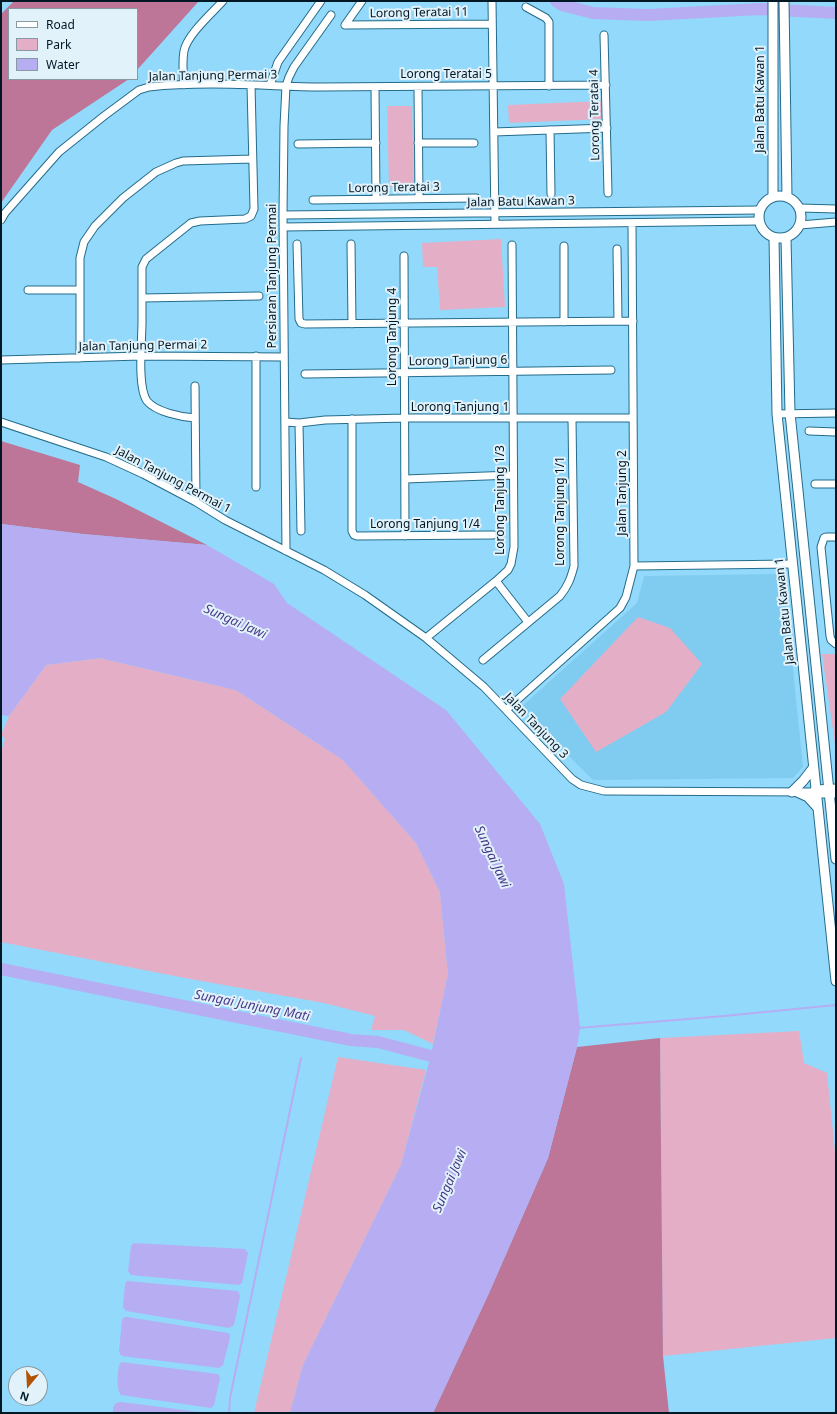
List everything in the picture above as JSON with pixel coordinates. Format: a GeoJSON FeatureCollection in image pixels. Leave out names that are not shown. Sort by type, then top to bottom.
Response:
{"type":"FeatureCollection","features":[{"type":"Feature","properties":{"kind":"street"},"geometry":{"type":"LineString","coordinates":[[184,85],[183,61],[187,42],[223,1]]}},
{"type":"Feature","properties":{"kind":"street"},"geometry":{"type":"LineString","coordinates":[[270,85],[278,62],[321,1]]}},
{"type":"Feature","properties":{"kind":"street","name":"Lorong Teratai 11"},"geometry":{"type":"LineString","coordinates":[[362,1],[345,25],[492,24]]}},
{"type":"Feature","properties":{"kind":"street"},"geometry":{"type":"LineString","coordinates":[[492,1],[495,224]]}},
{"type":"Feature","properties":{"kind":"street","name":"Jalan Batu Kawan 1"},"geometry":{"type":"LineString","coordinates":[[773,1],[773,197]]}},
{"type":"Feature","properties":{"kind":"street","name":"Jalan Batu Kawan 1"},"geometry":{"type":"LineString","coordinates":[[784,1],[787,196]]}},
{"type":"Feature","properties":{"kind":"street"},"geometry":{"type":"LineString","coordinates":[[526,7],[546,18],[549,22],[549,86]]}},
{"type":"Feature","properties":{"kind":"street","name":"Persiaran Tanjung Permai"},"geometry":{"type":"LineString","coordinates":[[286,551],[283,215],[286,86],[294,67],[331,15]]}},
{"type":"Feature","properties":{"kind":"street","name":"Lorong Teratai 4"},"geometry":{"type":"LineString","coordinates":[[604,36],[608,194]]}},
{"type":"Feature","properties":{"kind":"street","name":"Jalan Tanjung Permai 3"},"geometry":{"type":"LineString","coordinates":[[1,220],[5,213],[59,152],[139,90],[158,86],[184,85],[286,86]]}},
{"type":"Feature","properties":{"kind":"street"},"geometry":{"type":"LineString","coordinates":[[195,418],[184,417],[160,410],[148,403],[144,396],[142,388],[141,356],[142,267],[146,259],[186,226],[196,221],[244,219],[251,216],[254,209],[251,85]]}},
{"type":"Feature","properties":{"kind":"street","name":"Lorong Teratai 5"},"geometry":{"type":"LineString","coordinates":[[286,86],[606,86]]}},
{"type":"Feature","properties":{"kind":"street"},"geometry":{"type":"LineString","coordinates":[[375,87],[376,199]]}},
{"type":"Feature","properties":{"kind":"street"},"geometry":{"type":"LineString","coordinates":[[418,87],[419,198]]}},
{"type":"Feature","properties":{"kind":"street"},"geometry":{"type":"LineString","coordinates":[[494,132],[607,128]]}},
{"type":"Feature","properties":{"kind":"street"},"geometry":{"type":"LineString","coordinates":[[550,130],[551,194]]}},
{"type":"Feature","properties":{"kind":"street"},"geometry":{"type":"LineString","coordinates":[[298,144],[376,143]]}},
{"type":"Feature","properties":{"kind":"street"},"geometry":{"type":"LineString","coordinates":[[418,143],[474,143]]}},
{"type":"Feature","properties":{"kind":"street"},"geometry":{"type":"LineString","coordinates":[[80,358],[81,248],[95,226],[123,198],[156,172],[176,163],[184,161],[252,159]]}},
{"type":"Feature","properties":{"kind":"street"},"geometry":{"type":"LineString","coordinates":[[780,195],[787,196],[800,208],[802,220],[800,225],[797,231],[786,238],[774,238],[764,232],[759,221],[760,210],[767,200],[773,197],[780,195]]}},
{"type":"Feature","properties":{"kind":"street","name":"Lorong Teratai 3"},"geometry":{"type":"LineString","coordinates":[[313,200],[476,198]]}},
{"type":"Feature","properties":{"kind":"street"},"geometry":{"type":"LineString","coordinates":[[800,208],[836,209]]}},
{"type":"Feature","properties":{"kind":"street","name":"Jalan Batu Kawan 3"},"geometry":{"type":"LineString","coordinates":[[283,215],[760,210]]}},
{"type":"Feature","properties":{"kind":"street","name":"Jalan Batu Kawan 3"},"geometry":{"type":"LineString","coordinates":[[283,227],[759,221]]}},
{"type":"Feature","properties":{"kind":"street"},"geometry":{"type":"LineString","coordinates":[[800,225],[836,222]]}},
{"type":"Feature","properties":{"kind":"street","name":"Jalan Tanjung 2"},"geometry":{"type":"LineString","coordinates":[[506,710],[620,608],[626,597],[634,566],[632,223]]}},
{"type":"Feature","properties":{"kind":"street","name":"Jalan Batu Kawan 1"},"geometry":{"type":"LineString","coordinates":[[774,238],[777,414],[813,768],[814,792],[817,807],[836,981]]}},
{"type":"Feature","properties":{"kind":"street","name":"Jalan Batu Kawan 1"},"geometry":{"type":"LineString","coordinates":[[786,238],[790,413],[827,771],[833,791],[832,823],[836,858]]}},
{"type":"Feature","properties":{"kind":"street"},"geometry":{"type":"LineString","coordinates":[[297,244],[299,319],[301,323],[305,324],[633,321]]}},
{"type":"Feature","properties":{"kind":"street"},"geometry":{"type":"LineString","coordinates":[[351,244],[352,324]]}},
{"type":"Feature","properties":{"kind":"street","name":"Lorong Tanjung 1/3"},"geometry":{"type":"LineString","coordinates":[[426,638],[508,570],[513,555],[512,245]]}},
{"type":"Feature","properties":{"kind":"street"},"geometry":{"type":"LineString","coordinates":[[564,246],[564,322]]}},
{"type":"Feature","properties":{"kind":"street"},"geometry":{"type":"LineString","coordinates":[[617,249],[618,321]]}},
{"type":"Feature","properties":{"kind":"street","name":"Lorong Tanjung 4"},"geometry":{"type":"LineString","coordinates":[[404,256],[405,536]]}},
{"type":"Feature","properties":{"kind":"street"},"geometry":{"type":"LineString","coordinates":[[28,290],[80,290]]}},
{"type":"Feature","properties":{"kind":"street"},"geometry":{"type":"LineString","coordinates":[[142,298],[259,296]]}},
{"type":"Feature","properties":{"kind":"street","name":"Jalan Tanjung Permai 2"},"geometry":{"type":"LineString","coordinates":[[1,360],[141,356],[284,357]]}},
{"type":"Feature","properties":{"kind":"street"},"geometry":{"type":"LineString","coordinates":[[256,356],[256,487]]}},
{"type":"Feature","properties":{"kind":"street","name":"Lorong Tanjung 6"},"geometry":{"type":"LineString","coordinates":[[305,374],[611,370]]}},
{"type":"Feature","properties":{"kind":"street"},"geometry":{"type":"LineString","coordinates":[[195,386],[196,502]]}},
{"type":"Feature","properties":{"kind":"street"},"geometry":{"type":"LineString","coordinates":[[777,414],[836,413]]}},
{"type":"Feature","properties":{"kind":"street","name":"Lorong Tanjung 1"},"geometry":{"type":"LineString","coordinates":[[286,422],[300,423],[325,420],[405,418],[633,418]]}},
{"type":"Feature","properties":{"kind":"street","name":"Lorong Tanjung 1/4"},"geometry":{"type":"LineString","coordinates":[[352,419],[352,531],[354,535],[493,536]]}},
{"type":"Feature","properties":{"kind":"street","name":"Lorong Tanjung 1/1"},"geometry":{"type":"LineString","coordinates":[[483,660],[560,596],[567,587],[574,566],[572,419]]}},
{"type":"Feature","properties":{"kind":"street","name":"Jalan Tanjung Permai 1"},"geometry":{"type":"LineString","coordinates":[[1,422],[106,457],[143,474],[196,502],[225,520],[286,551]]}},
{"type":"Feature","properties":{"kind":"street"},"geometry":{"type":"LineString","coordinates":[[300,423],[301,531]]}},
{"type":"Feature","properties":{"kind":"street"},"geometry":{"type":"LineString","coordinates":[[809,431],[836,432]]}},
{"type":"Feature","properties":{"kind":"street"},"geometry":{"type":"LineString","coordinates":[[405,479],[513,475]]}},
{"type":"Feature","properties":{"kind":"street"},"geometry":{"type":"LineString","coordinates":[[815,484],[836,484]]}},
{"type":"Feature","properties":{"kind":"street"},"geometry":{"type":"LineString","coordinates":[[836,537],[826,537],[822,540],[821,547],[830,636],[831,640],[836,644]]}},
{"type":"Feature","properties":{"kind":"street","name":"Jalan Tanjung 3"},"geometry":{"type":"LineString","coordinates":[[286,551],[365,595],[426,638],[484,687],[572,779],[581,785],[604,791],[628,792],[833,791]]}},
{"type":"Feature","properties":{"kind":"street"},"geometry":{"type":"LineString","coordinates":[[634,566],[792,564]]}},
{"type":"Feature","properties":{"kind":"street"},"geometry":{"type":"LineString","coordinates":[[496,581],[528,622]]}},
{"type":"Feature","properties":{"kind":"street"},"geometry":{"type":"LineString","coordinates":[[813,768],[794,792],[808,797],[817,807]]}},
{"type":"Feature","properties":{"kind":"street"},"geometry":{"type":"LineString","coordinates":[[827,771],[836,780]]}},
{"type":"Feature","properties":{"kind":"street"},"geometry":{"type":"LineString","coordinates":[[832,823],[836,811]]}},
{"type":"Feature","properties":{"kind":"shaded area"},"geometry":{"type":"Polygon","coordinates":[[[14,1],[199,1],[138,69],[138,8],[8,8],[8,80],[127,80],[52,130],[1,203],[1,14],[14,1]]]}},
{"type":"Feature","properties":{"kind":"shaded area"},"geometry":{"type":"Polygon","coordinates":[[[1,441],[80,465],[78,482],[116,499],[207,545],[82,534],[1,524],[1,441]]]}},
{"type":"Feature","properties":{"kind":"shaded area"},"geometry":{"type":"Polygon","coordinates":[[[776,574],[784,582],[803,767],[793,778],[593,780],[520,708],[637,603],[644,576],[776,574]]]}},
{"type":"Feature","properties":{"kind":"shaded area"},"geometry":{"type":"Polygon","coordinates":[[[660,1038],[663,1356],[669,1413],[433,1413],[489,1293],[548,1158],[577,1047],[660,1038]]]}},
{"type":"Feature","properties":{"kind":"green space"},"geometry":{"type":"Polygon","coordinates":[[[603,101],[604,119],[509,123],[508,105],[603,101]]]}},
{"type":"Feature","properties":{"kind":"green space"},"geometry":{"type":"Polygon","coordinates":[[[387,106],[412,106],[414,186],[389,187],[387,106]]]}},
{"type":"Feature","properties":{"kind":"green space"},"geometry":{"type":"Polygon","coordinates":[[[501,239],[505,307],[440,310],[437,267],[423,267],[422,243],[501,239]]]}},
{"type":"Feature","properties":{"kind":"green space"},"geometry":{"type":"Polygon","coordinates":[[[638,617],[670,628],[702,664],[666,712],[596,752],[560,699],[638,617]]]}},
{"type":"Feature","properties":{"kind":"green space"},"geometry":{"type":"Polygon","coordinates":[[[822,654],[836,654],[836,751],[822,654]]]}},
{"type":"Feature","properties":{"kind":"green space"},"geometry":{"type":"Polygon","coordinates":[[[100,658],[236,690],[343,760],[416,843],[440,892],[448,974],[433,1044],[404,1030],[371,1030],[375,1016],[324,1003],[185,978],[1,942],[1,752],[5,739],[1,735],[9,716],[46,665],[100,658]]]}},
{"type":"Feature","properties":{"kind":"green space"},"geometry":{"type":"Polygon","coordinates":[[[799,1031],[804,1063],[827,1073],[836,1162],[836,1338],[663,1356],[660,1038],[799,1031]]]}},
{"type":"Feature","properties":{"kind":"green space"},"geometry":{"type":"Polygon","coordinates":[[[338,1057],[426,1070],[401,1165],[303,1365],[290,1413],[254,1413],[338,1057]]]}},
{"type":"Feature","properties":{"kind":"water","name":"Sungai Jawi"},"geometry":{"type":"Polygon","coordinates":[[[1,524],[82,534],[207,545],[274,584],[287,603],[446,710],[540,824],[564,884],[580,1028],[577,1047],[548,1158],[489,1293],[433,1413],[290,1413],[303,1365],[401,1165],[431,1055],[448,974],[440,892],[416,843],[343,760],[236,690],[100,658],[46,665],[9,716],[1,715],[1,524]]]}},
{"type":"Feature","properties":{"kind":"water"},"geometry":{"type":"Polygon","coordinates":[[[134,1243],[245,1249],[248,1253],[242,1283],[239,1285],[131,1275],[128,1271],[131,1246],[134,1243]]]}},
{"type":"Feature","properties":{"kind":"water"},"geometry":{"type":"Polygon","coordinates":[[[127,1281],[238,1291],[240,1296],[234,1325],[229,1328],[126,1311],[123,1307],[125,1284],[127,1281]]]}},
{"type":"Feature","properties":{"kind":"water"},"geometry":{"type":"Polygon","coordinates":[[[124,1317],[228,1333],[230,1338],[223,1365],[219,1368],[122,1356],[119,1351],[122,1320],[124,1317]]]}},
{"type":"Feature","properties":{"kind":"water"},"geometry":{"type":"Polygon","coordinates":[[[121,1362],[218,1374],[220,1378],[214,1405],[211,1408],[121,1395],[118,1388],[118,1378],[121,1362]]]}},
{"type":"Feature","properties":{"kind":"water"},"geometry":{"type":"Polygon","coordinates":[[[121,1402],[207,1413],[113,1413],[113,1407],[116,1403],[121,1402]]]}},
{"type":"Feature","properties":{"kind":"waterway"},"geometry":{"type":"LineString","coordinates":[[556,1],[562,5],[593,13],[648,15],[760,9],[836,13]]}},
{"type":"Feature","properties":{"kind":"waterway","name":"Sungai Junjung Mati"},"geometry":{"type":"LineString","coordinates":[[1,969],[351,1040],[378,1042],[446,1060]]}},
{"type":"Feature","properties":{"kind":"waterway"},"geometry":{"type":"LineString","coordinates":[[578,1028],[836,1005]]}},
{"type":"Feature","properties":{"kind":"waterway"},"geometry":{"type":"LineString","coordinates":[[229,1413],[230,1398],[301,1058]]}}]}
